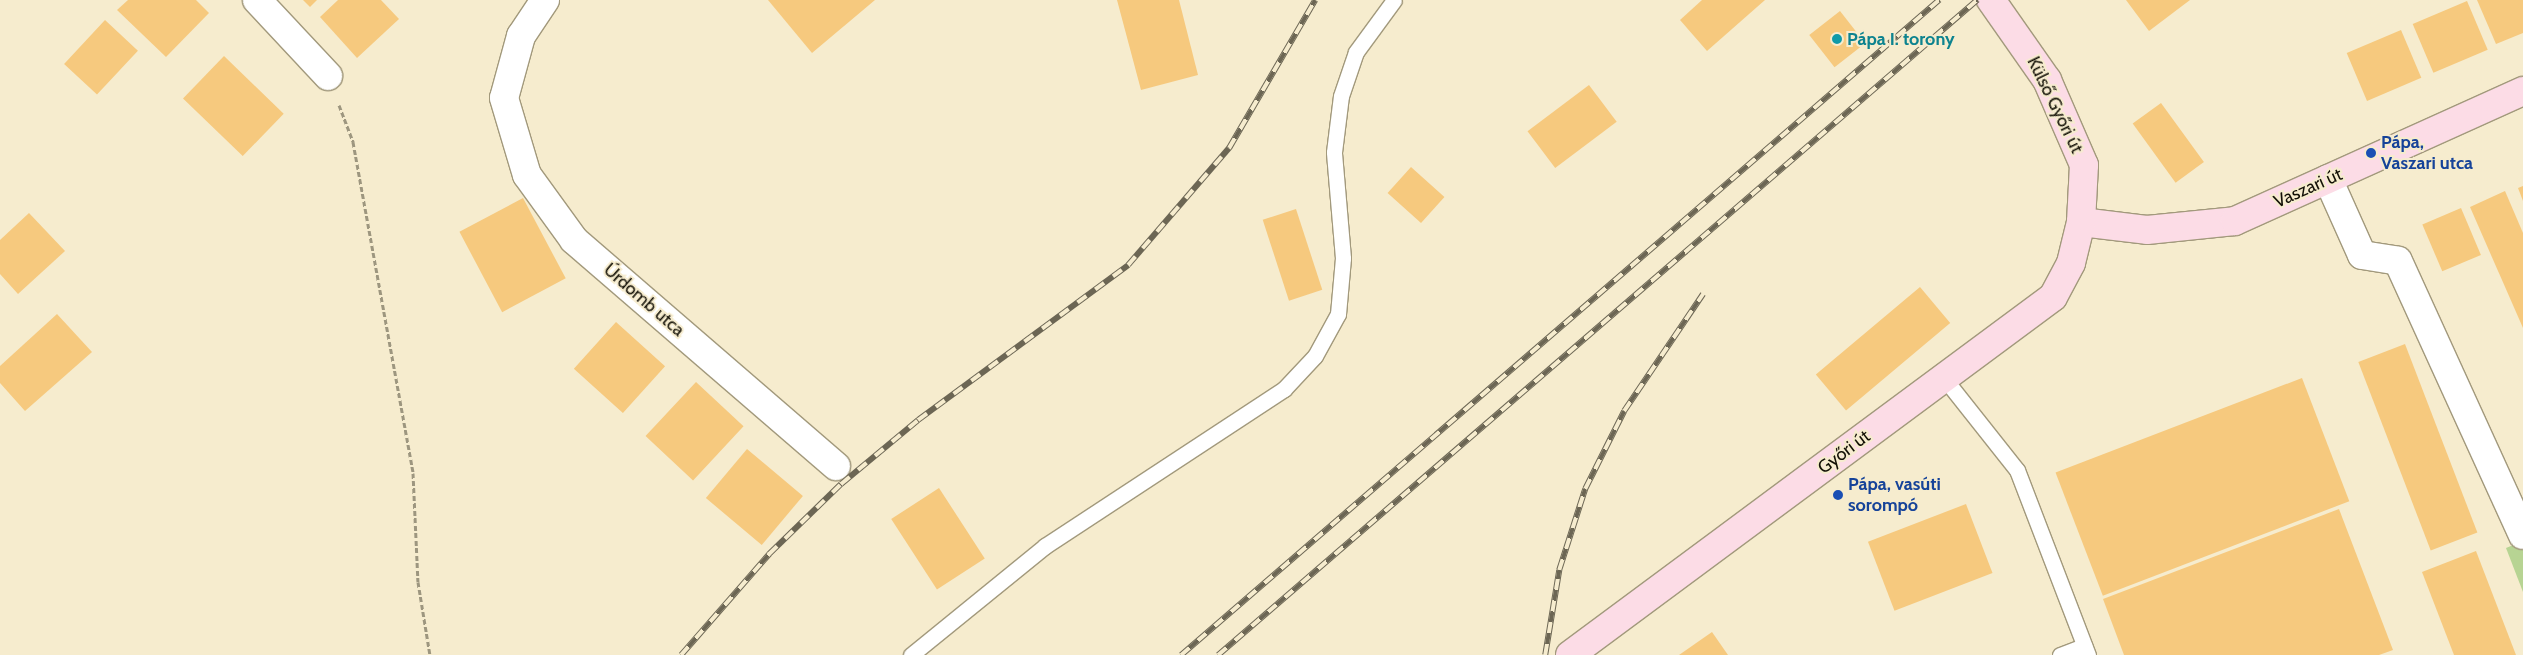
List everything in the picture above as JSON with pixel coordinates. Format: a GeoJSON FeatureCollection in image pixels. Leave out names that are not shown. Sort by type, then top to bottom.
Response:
{"type":"FeatureCollection","features":[{"type":"Feature","properties":{"kind":"main road","name":"Külső Győri út"},"geometry":{"type":"LineString","coordinates":[[1992,0],[2046,80],[2084,165],[2081,222]]}},
{"type":"Feature","properties":{"kind":"main road","name":"Vaszari út"},"geometry":{"type":"LineString","coordinates":[[2081,222],[2147,230],[2236,221],[2523,91]]}},
{"type":"Feature","properties":{"kind":"main road","name":"Győri út"},"geometry":{"type":"LineString","coordinates":[[1570,655],[2053,297],[2072,264],[2081,222]]}},
{"type":"Feature","properties":{"kind":"street"},"geometry":{"type":"LineString","coordinates":[[257,0],[328,76]]}},
{"type":"Feature","properties":{"kind":"street","name":"Úrdomb utca"},"geometry":{"type":"LineString","coordinates":[[546,0],[521,36],[504,98],[527,175],[574,240],[836,466]]}},
{"type":"Feature","properties":{"kind":"street"},"geometry":{"type":"LineString","coordinates":[[2328,180],[2362,255],[2398,261],[2523,535]]}},
{"type":"Feature","properties":{"kind":"lane"},"geometry":{"type":"LineString","coordinates":[[911,655],[1045,546],[1284,389],[1314,356],[1338,314],[1343,258],[1334,152],[1341,96],[1356,52],[1394,0]]}},
{"type":"Feature","properties":{"kind":"lane"},"geometry":{"type":"LineString","coordinates":[[1944,378],[2017,470],[2086,650],[2060,655]]}},
{"type":"Feature","properties":{"kind":"path"},"geometry":{"type":"LineString","coordinates":[[328,76],[353,142],[413,473],[418,582],[430,655]]}},
{"type":"Feature","properties":{"kind":"green space"},"geometry":{"type":"Polygon","coordinates":[[[2523,541],[2523,592],[2506,548],[2523,541]]]}},
{"type":"Feature","properties":{"kind":"building"},"geometry":{"type":"Polygon","coordinates":[[[128,0],[196,0],[209,13],[166,57],[117,10],[128,0]]]}},
{"type":"Feature","properties":{"kind":"building"},"geometry":{"type":"Polygon","coordinates":[[[303,0],[317,0],[310,7],[303,0]]]}},
{"type":"Feature","properties":{"kind":"building"},"geometry":{"type":"Polygon","coordinates":[[[338,0],[381,0],[399,19],[357,58],[320,17],[338,0]]]}},
{"type":"Feature","properties":{"kind":"building"},"geometry":{"type":"Polygon","coordinates":[[[768,0],[875,0],[812,53],[768,0]]]}},
{"type":"Feature","properties":{"kind":"building"},"geometry":{"type":"Polygon","coordinates":[[[1117,0],[1179,0],[1198,75],[1141,90],[1117,0]]]}},
{"type":"Feature","properties":{"kind":"building"},"geometry":{"type":"Polygon","coordinates":[[[1702,0],[1765,0],[1707,51],[1680,20],[1702,0]]]}},
{"type":"Feature","properties":{"kind":"building"},"geometry":{"type":"Polygon","coordinates":[[[2126,0],[2190,0],[2149,31],[2126,0]]]}},
{"type":"Feature","properties":{"kind":"building"},"geometry":{"type":"Polygon","coordinates":[[[2477,0],[2523,0],[2523,33],[2496,44],[2477,0]]]}},
{"type":"Feature","properties":{"kind":"building"},"geometry":{"type":"Polygon","coordinates":[[[2467,1],[2488,50],[2433,73],[2413,24],[2467,1]]]}},
{"type":"Feature","properties":{"kind":"building","name":"Pápa I. torony"},"geometry":{"type":"Polygon","coordinates":[[[1840,11],[1865,43],[1835,67],[1809,35],[1840,11]]]}},
{"type":"Feature","properties":{"kind":"building"},"geometry":{"type":"Polygon","coordinates":[[[105,20],[138,51],[97,95],[64,64],[105,20]]]}},
{"type":"Feature","properties":{"kind":"building"},"geometry":{"type":"Polygon","coordinates":[[[2401,30],[2421,78],[2367,101],[2347,53],[2401,30]]]}},
{"type":"Feature","properties":{"kind":"building"},"geometry":{"type":"Polygon","coordinates":[[[224,56],[284,114],[243,156],[183,98],[224,56]]]}},
{"type":"Feature","properties":{"kind":"building"},"geometry":{"type":"Polygon","coordinates":[[[1589,85],[1617,122],[1555,168],[1528,131],[1589,85]]]}},
{"type":"Feature","properties":{"kind":"building"},"geometry":{"type":"Polygon","coordinates":[[[2161,103],[2204,162],[2176,183],[2133,124],[2161,103]]]}},
{"type":"Feature","properties":{"kind":"building"},"geometry":{"type":"Polygon","coordinates":[[[1411,167],[1444,197],[1421,223],[1388,193],[1411,167]]]}},
{"type":"Feature","properties":{"kind":"building"},"geometry":{"type":"Polygon","coordinates":[[[2523,186],[2523,201],[2518,188],[2523,186]]]}},
{"type":"Feature","properties":{"kind":"building"},"geometry":{"type":"Polygon","coordinates":[[[2505,191],[2523,233],[2523,328],[2470,207],[2505,191]]]}},
{"type":"Feature","properties":{"kind":"building"},"geometry":{"type":"Polygon","coordinates":[[[523,198],[566,278],[502,312],[459,232],[523,198]]]}},
{"type":"Feature","properties":{"kind":"building"},"geometry":{"type":"Polygon","coordinates":[[[2461,208],[2481,255],[2442,271],[2422,224],[2461,208]]]}},
{"type":"Feature","properties":{"kind":"building"},"geometry":{"type":"Polygon","coordinates":[[[1296,209],[1322,290],[1289,301],[1263,220],[1296,209]]]}},
{"type":"Feature","properties":{"kind":"building"},"geometry":{"type":"Polygon","coordinates":[[[29,213],[65,251],[18,294],[0,274],[0,240],[29,213]]]}},
{"type":"Feature","properties":{"kind":"building"},"geometry":{"type":"Polygon","coordinates":[[[1920,287],[1950,323],[1846,410],[1816,374],[1920,287]]]}},
{"type":"Feature","properties":{"kind":"building"},"geometry":{"type":"Polygon","coordinates":[[[57,314],[92,352],[25,411],[0,383],[0,366],[57,314]]]}},
{"type":"Feature","properties":{"kind":"building"},"geometry":{"type":"Polygon","coordinates":[[[616,322],[665,366],[623,413],[574,369],[616,322]]]}},
{"type":"Feature","properties":{"kind":"building"},"geometry":{"type":"Polygon","coordinates":[[[2405,344],[2477,533],[2431,551],[2358,362],[2405,344]]]}},
{"type":"Feature","properties":{"kind":"building"},"geometry":{"type":"Polygon","coordinates":[[[2302,378],[2349,501],[2103,596],[2056,473],[2302,378]]]}},
{"type":"Feature","properties":{"kind":"building"},"geometry":{"type":"Polygon","coordinates":[[[696,382],[744,426],[693,480],[646,436],[696,382]]]}},
{"type":"Feature","properties":{"kind":"building"},"geometry":{"type":"Polygon","coordinates":[[[747,449],[803,496],[762,545],[706,498],[747,449]]]}},
{"type":"Feature","properties":{"kind":"building"},"geometry":{"type":"Polygon","coordinates":[[[939,488],[985,558],[937,589],[891,519],[939,488]]]}},
{"type":"Feature","properties":{"kind":"building"},"geometry":{"type":"Polygon","coordinates":[[[1966,504],[1993,573],[1894,611],[1868,542],[1966,504]]]}},
{"type":"Feature","properties":{"kind":"building"},"geometry":{"type":"Polygon","coordinates":[[[2339,509],[2393,650],[2379,655],[2124,655],[2103,599],[2339,509]]]}},
{"type":"Feature","properties":{"kind":"building"},"geometry":{"type":"Polygon","coordinates":[[[2476,551],[2516,655],[2454,655],[2422,572],[2476,551]]]}},
{"type":"Feature","properties":{"kind":"building"},"geometry":{"type":"Polygon","coordinates":[[[1712,632],[1728,655],[1679,655],[1712,632]]]}},
{"type":"Feature","properties":{"kind":"railway"},"geometry":{"type":"LineString","coordinates":[[681,655],[769,554],[841,484],[918,420],[1128,265],[1229,148],[1315,0]]}},
{"type":"Feature","properties":{"kind":"railway"},"geometry":{"type":"LineString","coordinates":[[1181,655],[1939,0]]}},
{"type":"Feature","properties":{"kind":"railway"},"geometry":{"type":"LineString","coordinates":[[1218,655],[1977,0]]}},
{"type":"Feature","properties":{"kind":"railway"},"geometry":{"type":"LineString","coordinates":[[1545,655],[1559,570],[1585,489],[1624,411],[1703,294]]}},
{"type":"Feature","properties":{"kind":"place","name":"Pápa I. torony"},"geometry":{"type":"Point","coordinates":[1837,39]}},
{"type":"Feature","properties":{"kind":"place","name":"Pápa, Vaszari utca"},"geometry":{"type":"Point","coordinates":[2371,153]}},
{"type":"Feature","properties":{"kind":"place","name":"Pápa, vasúti sorompó"},"geometry":{"type":"Point","coordinates":[1838,495]}}]}
